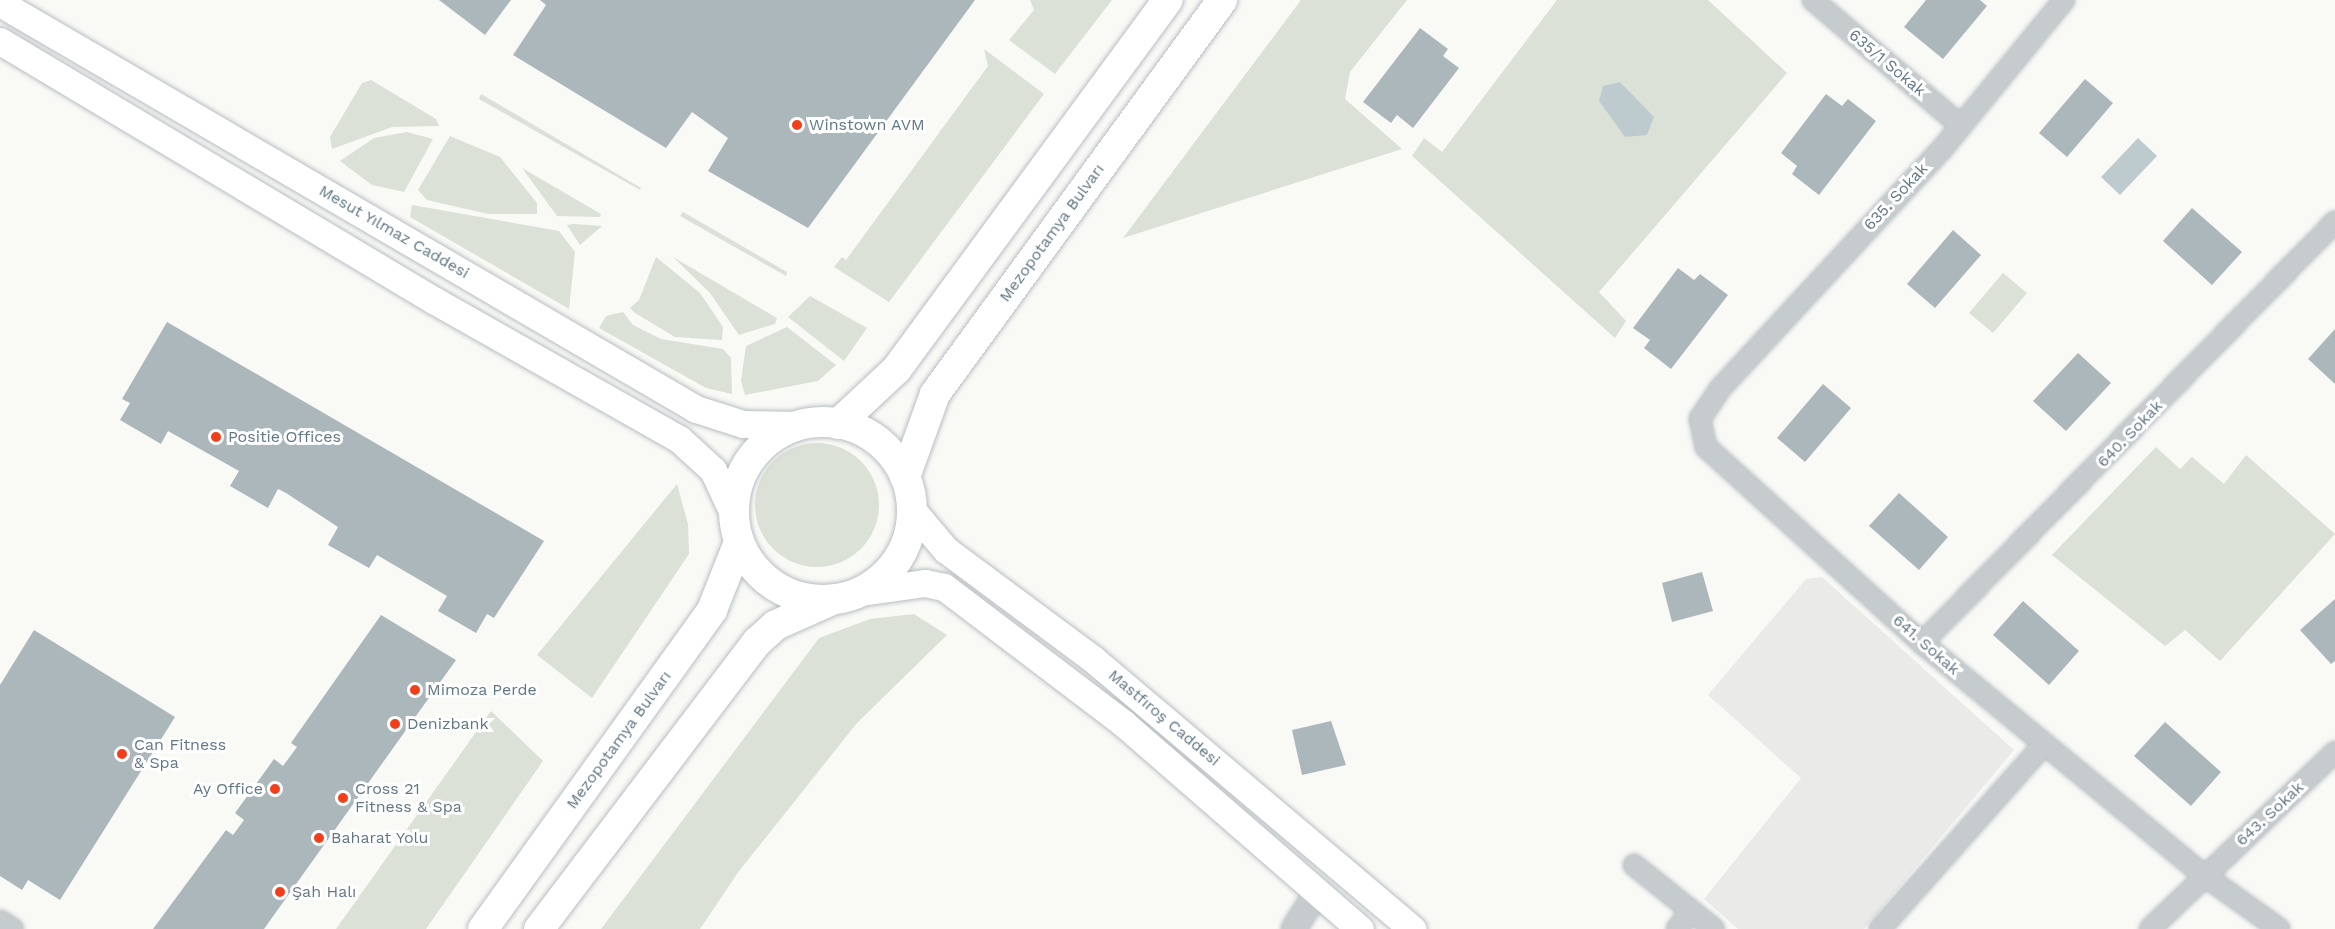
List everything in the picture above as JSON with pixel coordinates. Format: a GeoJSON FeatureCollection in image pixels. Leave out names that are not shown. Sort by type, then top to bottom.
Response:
{"type":"FeatureCollection","features":[{"type":"Feature","properties":{"kind":"main road"},"geometry":{"type":"LineString","coordinates":[[838,424],[896,370],[1168,0]]}},
{"type":"Feature","properties":{"kind":"main road","name":"Mezopotamya Bulvarı"},"geometry":{"type":"LineString","coordinates":[[905,477],[935,394],[1222,0]]}},
{"type":"Feature","properties":{"kind":"main road","name":"Mesut Yılmaz Caddesi"},"geometry":{"type":"LineString","coordinates":[[0,3],[696,409],[743,424],[799,425]]}},
{"type":"Feature","properties":{"kind":"main road"},"geometry":{"type":"LineString","coordinates":[[0,41],[435,301],[679,439],[713,470],[734,513],[739,542],[754,568],[776,587],[803,598],[833,600]]}},
{"type":"Feature","properties":{"kind":"main road"},"geometry":{"type":"LineString","coordinates":[[539,929],[757,642],[776,625],[833,600],[861,592],[899,559],[913,511],[905,477],[879,441],[838,424],[799,425],[772,438],[751,458],[738,484],[734,513]]}},
{"type":"Feature","properties":{"kind":"main road","name":"Mastfıroş Caddesi"},"geometry":{"type":"LineString","coordinates":[[913,511],[946,550],[1094,660],[1412,929]]}},
{"type":"Feature","properties":{"kind":"main road","name":"Mezopotamya Bulvarı"},"geometry":{"type":"LineString","coordinates":[[483,929],[712,610],[739,542]]}},
{"type":"Feature","properties":{"kind":"main road","name":"Mastfıroş Caddesi"},"geometry":{"type":"LineString","coordinates":[[861,592],[925,583],[944,587],[1123,723],[1360,929]]}},
{"type":"Feature","properties":{"kind":"street","name":"635/1 Sokak"},"geometry":{"type":"LineString","coordinates":[[1813,0],[1961,126]]}},
{"type":"Feature","properties":{"kind":"street","name":"635. Sokak"},"geometry":{"type":"LineString","coordinates":[[1720,388],[1961,126],[2064,0]]}},
{"type":"Feature","properties":{"kind":"street","name":"640. Sokak"},"geometry":{"type":"LineString","coordinates":[[1922,643],[2335,222]]}},
{"type":"Feature","properties":{"kind":"street","name":"641. Sokak"},"geometry":{"type":"LineString","coordinates":[[1720,388],[1700,419],[1706,447],[1922,643],[2205,876],[2279,929]]}},
{"type":"Feature","properties":{"kind":"street"},"geometry":{"type":"LineString","coordinates":[[1880,929],[2044,744]]}},
{"type":"Feature","properties":{"kind":"street","name":"643. Sokak"},"geometry":{"type":"LineString","coordinates":[[2150,929],[2335,752]]}},
{"type":"Feature","properties":{"kind":"street"},"geometry":{"type":"LineString","coordinates":[[1634,865],[1714,929]]}},
{"type":"Feature","properties":{"kind":"street"},"geometry":{"type":"LineString","coordinates":[[1294,929],[1317,892]]}},
{"type":"Feature","properties":{"kind":"street"},"geometry":{"type":"LineString","coordinates":[[1677,929],[1691,911]]}},
{"type":"Feature","properties":{"kind":"street"},"geometry":{"type":"LineString","coordinates":[[0,921],[13,929]]}},
{"type":"Feature","properties":{"kind":"shaded area"},"geometry":{"type":"Polygon","coordinates":[[[1030,0],[1112,0],[1055,74],[1009,40],[1034,10],[1030,0]]]}},
{"type":"Feature","properties":{"kind":"shaded area"},"geometry":{"type":"Polygon","coordinates":[[[1301,0],[1407,0],[1350,72],[1345,99],[1402,149],[1123,238],[1301,0]]]}},
{"type":"Feature","properties":{"kind":"shaded area"},"geometry":{"type":"Polygon","coordinates":[[[1557,0],[1708,0],[1787,73],[1599,292],[1626,321],[1615,338],[1412,156],[1424,138],[1442,152],[1557,0]]]}},
{"type":"Feature","properties":{"kind":"shaded area"},"geometry":{"type":"Polygon","coordinates":[[[984,49],[1044,94],[889,302],[834,267],[842,257],[846,260],[988,66],[984,49]]]}},
{"type":"Feature","properties":{"kind":"shaded area"},"geometry":{"type":"Polygon","coordinates":[[[371,80],[436,119],[439,126],[392,127],[332,149],[330,137],[362,83],[371,80]]]}},
{"type":"Feature","properties":{"kind":"shaded area"},"geometry":{"type":"Polygon","coordinates":[[[1620,82],[1654,117],[1647,135],[1625,137],[1599,101],[1603,86],[1620,82]]]}},
{"type":"Feature","properties":{"kind":"shaded area"},"geometry":{"type":"Polygon","coordinates":[[[481,94],[641,188],[640,190],[479,99],[481,94]]]}},
{"type":"Feature","properties":{"kind":"shaded area"},"geometry":{"type":"Polygon","coordinates":[[[407,132],[433,139],[404,192],[372,185],[340,161],[374,138],[407,132]]]}},
{"type":"Feature","properties":{"kind":"shaded area"},"geometry":{"type":"Polygon","coordinates":[[[450,136],[500,157],[537,203],[537,214],[488,214],[427,200],[418,190],[450,136]]]}},
{"type":"Feature","properties":{"kind":"shaded area"},"geometry":{"type":"Polygon","coordinates":[[[2138,138],[2157,156],[2120,195],[2101,177],[2138,138]]]}},
{"type":"Feature","properties":{"kind":"shaded area"},"geometry":{"type":"Polygon","coordinates":[[[522,168],[601,214],[600,217],[557,216],[522,168]]]}},
{"type":"Feature","properties":{"kind":"shaded area"},"geometry":{"type":"Polygon","coordinates":[[[412,205],[559,231],[575,252],[569,309],[410,217],[412,205]]]}},
{"type":"Feature","properties":{"kind":"shaded area"},"geometry":{"type":"Polygon","coordinates":[[[683,212],[787,272],[786,276],[680,216],[683,212]]]}},
{"type":"Feature","properties":{"kind":"shaded area"},"geometry":{"type":"Polygon","coordinates":[[[574,224],[602,226],[580,245],[567,225],[574,224]]]}},
{"type":"Feature","properties":{"kind":"shaded area"},"geometry":{"type":"Polygon","coordinates":[[[656,257],[700,293],[723,327],[722,340],[675,337],[630,308],[639,300],[656,257]]]}},
{"type":"Feature","properties":{"kind":"shaded area"},"geometry":{"type":"Polygon","coordinates":[[[673,257],[777,318],[775,324],[739,335],[710,293],[673,257]]]}},
{"type":"Feature","properties":{"kind":"shaded area"},"geometry":{"type":"Polygon","coordinates":[[[2003,273],[2027,293],[1993,333],[1969,313],[2003,273]]]}},
{"type":"Feature","properties":{"kind":"shaded area"},"geometry":{"type":"Polygon","coordinates":[[[810,296],[867,328],[844,361],[788,317],[810,296]]]}},
{"type":"Feature","properties":{"kind":"shaded area"},"geometry":{"type":"Polygon","coordinates":[[[623,312],[633,325],[661,339],[723,349],[731,358],[732,394],[706,388],[599,328],[606,316],[623,312]]]}},
{"type":"Feature","properties":{"kind":"shaded area"},"geometry":{"type":"Polygon","coordinates":[[[787,327],[836,365],[818,381],[745,395],[741,381],[746,346],[787,327]]]}},
{"type":"Feature","properties":{"kind":"shaded area"},"geometry":{"type":"Polygon","coordinates":[[[817,443],[841,447],[861,461],[875,481],[879,505],[875,529],[861,549],[841,563],[817,567],[793,563],[773,549],[759,529],[755,505],[759,481],[773,461],[793,447],[817,443]]]}},
{"type":"Feature","properties":{"kind":"shaded area"},"geometry":{"type":"Polygon","coordinates":[[[2156,447],[2180,469],[2192,457],[2224,484],[2246,455],[2335,534],[2220,661],[2185,630],[2165,646],[2052,555],[2156,447]]]}},
{"type":"Feature","properties":{"kind":"shaded area"},"geometry":{"type":"Polygon","coordinates":[[[677,484],[688,524],[689,554],[592,698],[537,655],[677,484]]]}},
{"type":"Feature","properties":{"kind":"shaded area"},"geometry":{"type":"Polygon","coordinates":[[[1822,577],[2014,750],[1864,929],[1738,929],[1704,899],[1801,778],[1708,695],[1806,579],[1822,577]]]}},
{"type":"Feature","properties":{"kind":"shaded area"},"geometry":{"type":"Polygon","coordinates":[[[914,614],[947,635],[857,723],[739,871],[700,929],[601,929],[819,638],[870,619],[914,614]]]}},
{"type":"Feature","properties":{"kind":"shaded area"},"geometry":{"type":"Polygon","coordinates":[[[491,711],[543,761],[426,929],[336,929],[491,711]]]}},
{"type":"Feature","properties":{"kind":"building"},"geometry":{"type":"Polygon","coordinates":[[[439,0],[511,0],[485,35],[439,0]]]}},
{"type":"Feature","properties":{"kind":"building","name":"Winstown AVM"},"geometry":{"type":"Polygon","coordinates":[[[540,0],[975,0],[808,228],[708,171],[728,138],[692,112],[666,148],[513,55],[546,5],[540,0]]]}},
{"type":"Feature","properties":{"kind":"building"},"geometry":{"type":"Polygon","coordinates":[[[1926,0],[1980,0],[1987,6],[1943,59],[1904,27],[1926,0]]]}},
{"type":"Feature","properties":{"kind":"building"},"geometry":{"type":"Polygon","coordinates":[[[1420,28],[1448,49],[1443,56],[1459,68],[1413,128],[1397,115],[1391,123],[1363,102],[1420,28]]]}},
{"type":"Feature","properties":{"kind":"building"},"geometry":{"type":"Polygon","coordinates":[[[2085,79],[2113,103],[2067,157],[2039,133],[2085,79]]]}},
{"type":"Feature","properties":{"kind":"building"},"geometry":{"type":"Polygon","coordinates":[[[1826,94],[1842,106],[1848,99],[1876,121],[1819,195],[1792,174],[1797,166],[1781,153],[1826,94]]]}},
{"type":"Feature","properties":{"kind":"building"},"geometry":{"type":"Polygon","coordinates":[[[2192,208],[2242,252],[2212,285],[2163,241],[2192,208]]]}},
{"type":"Feature","properties":{"kind":"building"},"geometry":{"type":"Polygon","coordinates":[[[1953,230],[1981,255],[1935,308],[1907,284],[1953,230]]]}},
{"type":"Feature","properties":{"kind":"building"},"geometry":{"type":"Polygon","coordinates":[[[1678,268],[1694,280],[1700,274],[1728,295],[1671,369],[1644,348],[1650,340],[1633,328],[1678,268]]]}},
{"type":"Feature","properties":{"kind":"building"},"geometry":{"type":"Polygon","coordinates":[[[167,322],[544,541],[494,618],[487,614],[476,633],[438,611],[447,596],[377,555],[369,568],[328,545],[338,527],[286,493],[278,489],[268,508],[230,486],[239,471],[168,431],[161,444],[120,420],[130,403],[122,399],[167,322]]]}},
{"type":"Feature","properties":{"kind":"building"},"geometry":{"type":"Polygon","coordinates":[[[2335,329],[2335,384],[2308,359],[2335,329]]]}},
{"type":"Feature","properties":{"kind":"building"},"geometry":{"type":"Polygon","coordinates":[[[2078,353],[2111,383],[2066,431],[2033,401],[2078,353]]]}},
{"type":"Feature","properties":{"kind":"building"},"geometry":{"type":"Polygon","coordinates":[[[1823,384],[1851,408],[1805,462],[1777,438],[1823,384]]]}},
{"type":"Feature","properties":{"kind":"building"},"geometry":{"type":"Polygon","coordinates":[[[1899,493],[1948,537],[1919,570],[1869,526],[1899,493]]]}},
{"type":"Feature","properties":{"kind":"building"},"geometry":{"type":"Polygon","coordinates":[[[1702,572],[1713,611],[1672,622],[1662,583],[1702,572]]]}},
{"type":"Feature","properties":{"kind":"building"},"geometry":{"type":"Polygon","coordinates":[[[2335,599],[2335,661],[2331,664],[2300,630],[2335,599]]]}},
{"type":"Feature","properties":{"kind":"building"},"geometry":{"type":"Polygon","coordinates":[[[2023,601],[2079,651],[2049,685],[1993,635],[2023,601]]]}},
{"type":"Feature","properties":{"kind":"building"},"geometry":{"type":"Polygon","coordinates":[[[381,615],[456,660],[264,929],[153,929],[226,830],[233,835],[244,820],[235,813],[274,759],[283,766],[297,747],[291,743],[381,615]]]}},
{"type":"Feature","properties":{"kind":"building"},"geometry":{"type":"Polygon","coordinates":[[[34,630],[175,717],[60,900],[28,880],[22,890],[0,876],[0,685],[34,630]]]}},
{"type":"Feature","properties":{"kind":"building"},"geometry":{"type":"Polygon","coordinates":[[[1331,721],[1346,765],[1302,775],[1292,730],[1331,721]]]}},
{"type":"Feature","properties":{"kind":"building"},"geometry":{"type":"Polygon","coordinates":[[[2165,722],[2221,772],[2191,806],[2134,756],[2165,722]]]}},
{"type":"Feature","properties":{"kind":"place","name":"Winstown AVM"},"geometry":{"type":"Point","coordinates":[797,125]}},
{"type":"Feature","properties":{"kind":"place","name":"Positie Offices"},"geometry":{"type":"Point","coordinates":[216,437]}},
{"type":"Feature","properties":{"kind":"place","name":"Mimoza Perde"},"geometry":{"type":"Point","coordinates":[415,690]}},
{"type":"Feature","properties":{"kind":"place","name":"Denizbank"},"geometry":{"type":"Point","coordinates":[395,724]}},
{"type":"Feature","properties":{"kind":"place","name":"Can Fitness & Spa"},"geometry":{"type":"Point","coordinates":[122,754]}},
{"type":"Feature","properties":{"kind":"place","name":"Ay Office"},"geometry":{"type":"Point","coordinates":[275,789]}},
{"type":"Feature","properties":{"kind":"place","name":"Cross 21 Fitness & Spa"},"geometry":{"type":"Point","coordinates":[343,798]}},
{"type":"Feature","properties":{"kind":"place","name":"Baharat Yolu"},"geometry":{"type":"Point","coordinates":[319,838]}},
{"type":"Feature","properties":{"kind":"place","name":"Şah Halı"},"geometry":{"type":"Point","coordinates":[280,892]}}]}
